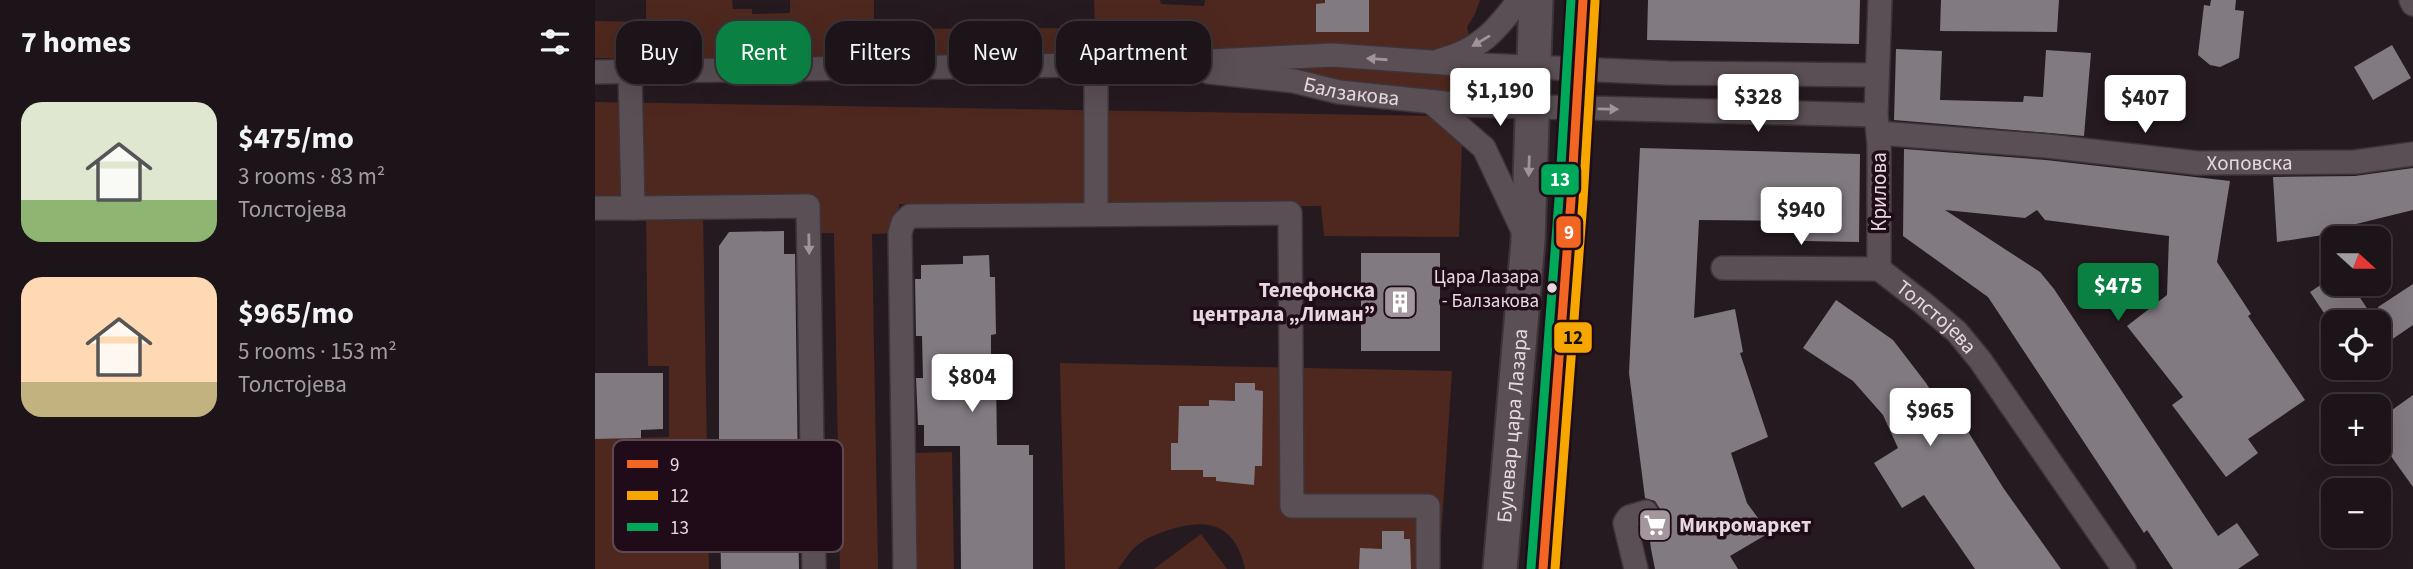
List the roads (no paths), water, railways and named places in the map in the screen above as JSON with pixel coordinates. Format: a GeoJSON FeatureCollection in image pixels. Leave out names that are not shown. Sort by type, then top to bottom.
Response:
{"type":"FeatureCollection","features":[{"type":"Feature","properties":{"kind":"main road","name":"Булевар цара Лазара"},"geometry":{"type":"LineString","coordinates":[[1500,569],[1528,241],[1536,0]]}},
{"type":"Feature","properties":{"kind":"main road","name":"Булевар цара Лазара"},"geometry":{"type":"LineString","coordinates":[[1543,569],[1583,0]]}},
{"type":"Feature","properties":{"kind":"street"},"geometry":{"type":"LineString","coordinates":[[1430,63],[1456,56],[1485,40],[1519,0]]}},
{"type":"Feature","properties":{"kind":"street","name":"Крилова"},"geometry":{"type":"LineString","coordinates":[[1879,0],[1879,269]]}},
{"type":"Feature","properties":{"kind":"street","name":"Балзакова"},"geometry":{"type":"LineString","coordinates":[[1211,61],[1333,55],[1430,63],[1533,67]]}},
{"type":"Feature","properties":{"kind":"street","name":"Балзакова"},"geometry":{"type":"LineString","coordinates":[[702,72],[1056,65]]}},
{"type":"Feature","properties":{"kind":"street"},"geometry":{"type":"LineString","coordinates":[[1533,67],[1681,73],[1877,75]]}},
{"type":"Feature","properties":{"kind":"street","name":"Балзакова"},"geometry":{"type":"LineString","coordinates":[[595,72],[616,71]]}},
{"type":"Feature","properties":{"kind":"street","name":"Балзакова"},"geometry":{"type":"LineString","coordinates":[[1211,71],[1294,81],[1339,92],[1469,106],[1532,107]]}},
{"type":"Feature","properties":{"kind":"street"},"geometry":{"type":"LineString","coordinates":[[630,84],[633,208]]}},
{"type":"Feature","properties":{"kind":"street"},"geometry":{"type":"LineString","coordinates":[[1096,84],[1096,215]]}},
{"type":"Feature","properties":{"kind":"street"},"geometry":{"type":"LineString","coordinates":[[1428,100],[1484,148],[1528,241]]}},
{"type":"Feature","properties":{"kind":"street"},"geometry":{"type":"LineString","coordinates":[[1532,107],[1641,109],[1877,124]]}},
{"type":"Feature","properties":{"kind":"street","name":"Хоповска"},"geometry":{"type":"LineString","coordinates":[[1877,124],[2197,163],[2355,162],[2413,155]]}},
{"type":"Feature","properties":{"kind":"street"},"geometry":{"type":"LineString","coordinates":[[595,208],[808,206],[812,440]]}},
{"type":"Feature","properties":{"kind":"street"},"geometry":{"type":"LineString","coordinates":[[905,569],[899,233],[910,216],[1290,213],[1292,506],[1428,506],[1427,566]]}},
{"type":"Feature","properties":{"kind":"street","name":"Толстојева"},"geometry":{"type":"LineString","coordinates":[[1723,268],[1879,269],[1957,332],[1980,359],[2124,569]]}},
{"type":"Feature","properties":{"kind":"street"},"geometry":{"type":"LineString","coordinates":[[1636,569],[1625,523],[1629,517],[1646,512]]}},
{"type":"Feature","properties":{"kind":"place","name":"Цара Лазара - Балзакова"},"geometry":{"type":"Point","coordinates":[1552,288]}},
{"type":"Feature","properties":{"kind":"place","name":"Телефонска централа „Лиман”"},"geometry":{"type":"Point","coordinates":[1400,302]}},
{"type":"Feature","properties":{"kind":"place","name":"Микромаркет"},"geometry":{"type":"Point","coordinates":[1655,525]}}]}
